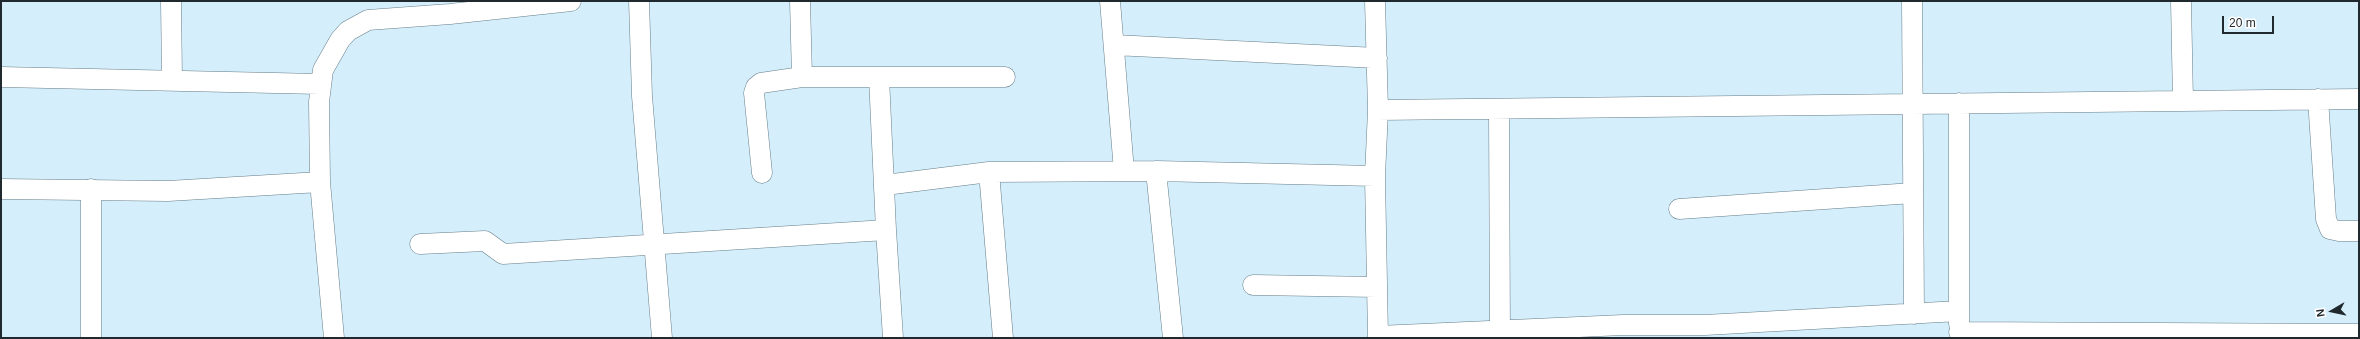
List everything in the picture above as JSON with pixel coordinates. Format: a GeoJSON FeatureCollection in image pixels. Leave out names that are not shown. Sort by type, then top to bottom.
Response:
{"type":"FeatureCollection","features":[{"type":"Feature","properties":{"kind":"street"},"geometry":{"type":"LineString","coordinates":[[171,1],[172,79]]}},
{"type":"Feature","properties":{"kind":"street"},"geometry":{"type":"LineString","coordinates":[[334,338],[320,182],[320,84],[323,70],[348,31],[368,20],[412,9],[571,1]]}},
{"type":"Feature","properties":{"kind":"street"},"geometry":{"type":"LineString","coordinates":[[639,1],[642,96],[662,338]]}},
{"type":"Feature","properties":{"kind":"street"},"geometry":{"type":"LineString","coordinates":[[800,1],[802,77]]}},
{"type":"Feature","properties":{"kind":"street"},"geometry":{"type":"LineString","coordinates":[[1110,1],[1124,171]]}},
{"type":"Feature","properties":{"kind":"street"},"geometry":{"type":"LineString","coordinates":[[1375,1],[1378,110],[1375,176],[1378,337],[1624,332],[1705,325],[1959,311]]}},
{"type":"Feature","properties":{"kind":"street"},"geometry":{"type":"LineString","coordinates":[[1912,1],[1914,314]]}},
{"type":"Feature","properties":{"kind":"street"},"geometry":{"type":"LineString","coordinates":[[2181,1],[2183,101]]}},
{"type":"Feature","properties":{"kind":"street"},"geometry":{"type":"LineString","coordinates":[[1114,45],[1377,58]]}},
{"type":"Feature","properties":{"kind":"street"},"geometry":{"type":"LineString","coordinates":[[1,77],[172,79],[320,84]]}},
{"type":"Feature","properties":{"kind":"street"},"geometry":{"type":"LineString","coordinates":[[762,173],[754,93],[756,87],[761,83],[802,77],[1005,77]]}},
{"type":"Feature","properties":{"kind":"street"},"geometry":{"type":"LineString","coordinates":[[879,77],[886,230],[893,338]]}},
{"type":"Feature","properties":{"kind":"street"},"geometry":{"type":"LineString","coordinates":[[2318,99],[2326,219],[2330,229],[2338,231],[2359,231]]}},
{"type":"Feature","properties":{"kind":"street"},"geometry":{"type":"LineString","coordinates":[[1378,110],[2359,99]]}},
{"type":"Feature","properties":{"kind":"street"},"geometry":{"type":"LineString","coordinates":[[1959,103],[1959,335],[2267,336],[2359,334]]}},
{"type":"Feature","properties":{"kind":"street"},"geometry":{"type":"LineString","coordinates":[[1499,109],[1500,334]]}},
{"type":"Feature","properties":{"kind":"street"},"geometry":{"type":"LineString","coordinates":[[1156,171],[1173,338]]}},
{"type":"Feature","properties":{"kind":"street"},"geometry":{"type":"LineString","coordinates":[[885,185],[989,172],[1156,171],[1375,176]]}},
{"type":"Feature","properties":{"kind":"street"},"geometry":{"type":"LineString","coordinates":[[989,172],[1003,338]]}},
{"type":"Feature","properties":{"kind":"street"},"geometry":{"type":"LineString","coordinates":[[1,189],[168,191],[320,182]]}},
{"type":"Feature","properties":{"kind":"street"},"geometry":{"type":"LineString","coordinates":[[90,338],[91,189]]}},
{"type":"Feature","properties":{"kind":"street"},"geometry":{"type":"LineString","coordinates":[[1679,209],[1913,193]]}},
{"type":"Feature","properties":{"kind":"street"},"geometry":{"type":"LineString","coordinates":[[420,244],[485,241],[503,254],[886,230]]}},
{"type":"Feature","properties":{"kind":"street"},"geometry":{"type":"LineString","coordinates":[[1253,285],[1377,287]]}}]}
